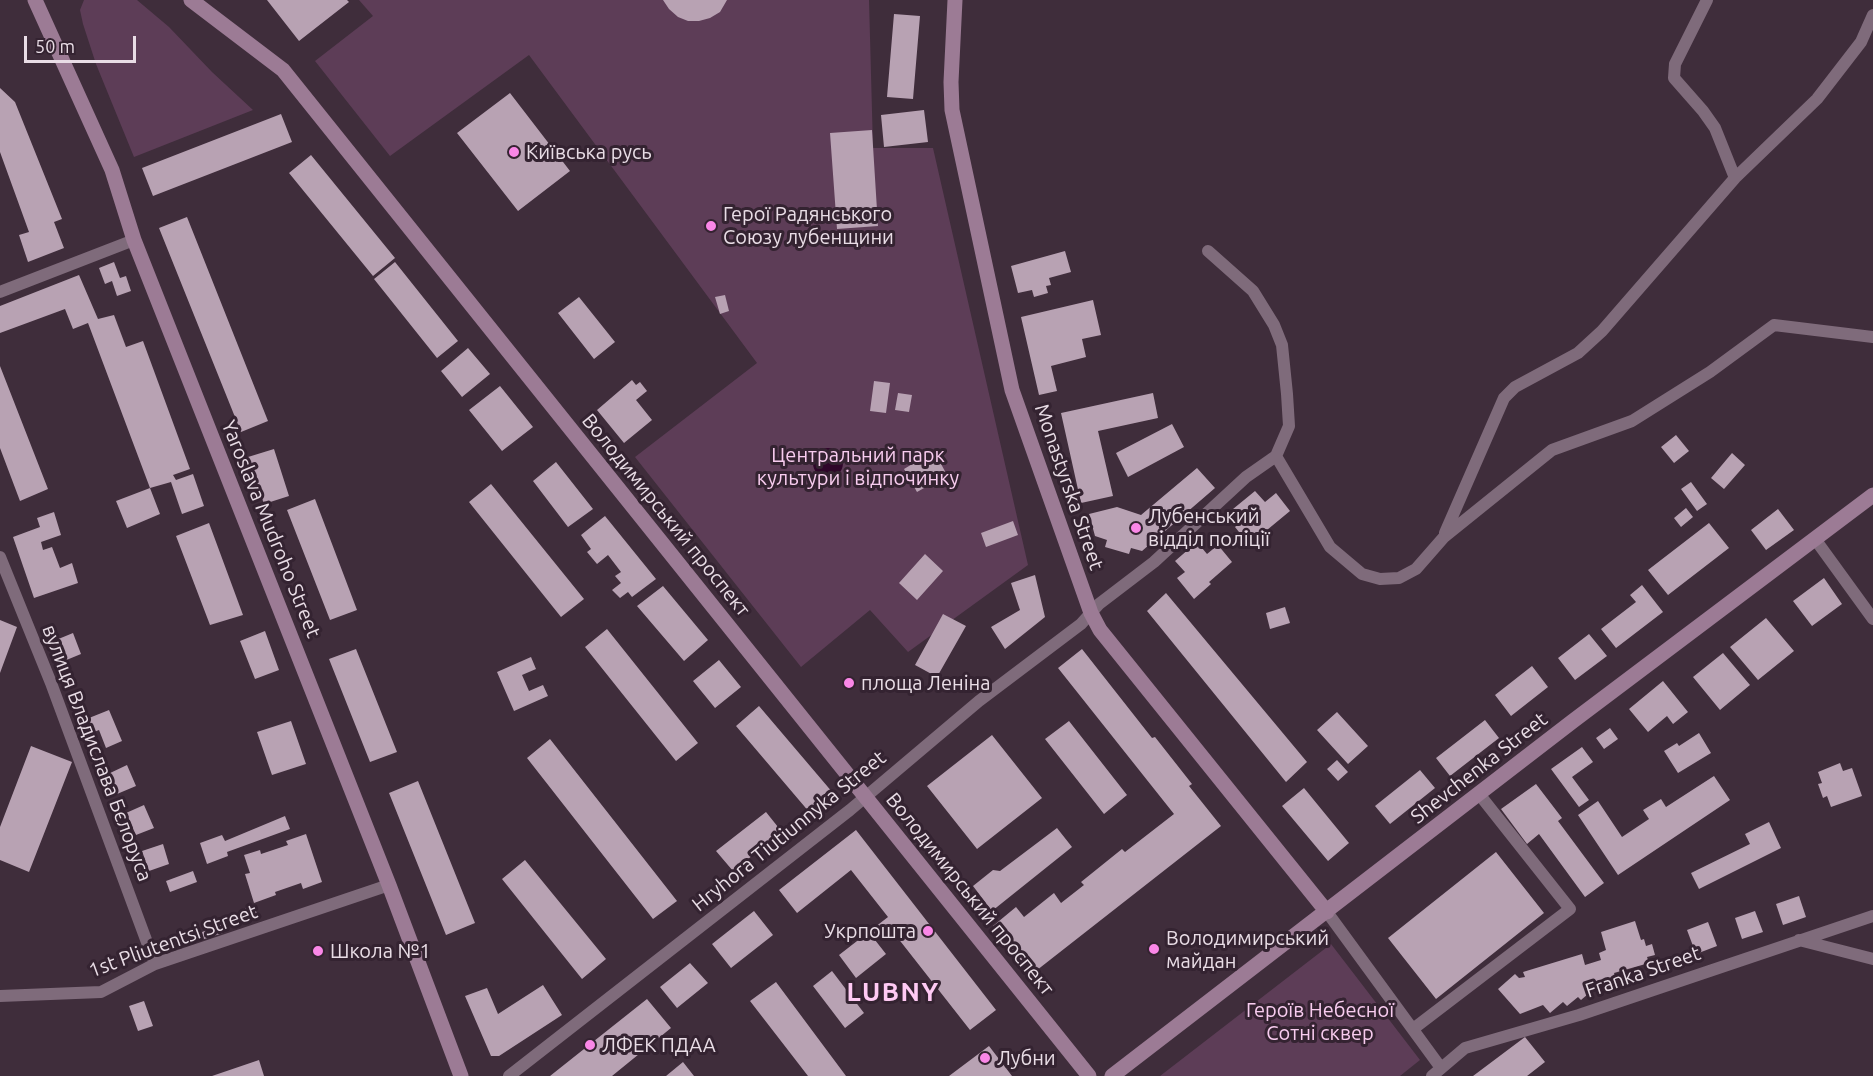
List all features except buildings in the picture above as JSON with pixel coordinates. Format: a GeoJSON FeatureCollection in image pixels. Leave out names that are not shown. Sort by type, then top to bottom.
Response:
{"type":"FeatureCollection","features":[{"type":"Feature","properties":{"kind":"main road","name":"Yaroslava Mudroho Street"},"geometry":{"type":"LineString","coordinates":[[35,0],[112,170],[134,240],[389,885],[461,1076]]}},
{"type":"Feature","properties":{"kind":"main road","name":"Володимирський проспект"},"geometry":{"type":"LineString","coordinates":[[192,0],[283,70],[1089,1076]]}},
{"type":"Feature","properties":{"kind":"main road","name":"Monastyrska Street"},"geometry":{"type":"LineString","coordinates":[[955,0],[952,110],[1012,390],[1090,613],[1100,630],[1327,912]]}},
{"type":"Feature","properties":{"kind":"main road","name":"Shevchenka Street"},"geometry":{"type":"LineString","coordinates":[[1112,1076],[1873,495]]}},
{"type":"Feature","properties":{"kind":"street"},"geometry":{"type":"LineString","coordinates":[[1707,0],[1676,64],[1674,78],[1715,128],[1735,177]]}},
{"type":"Feature","properties":{"kind":"street"},"geometry":{"type":"LineString","coordinates":[[1444,537],[1504,398],[1515,387],[1578,353],[1602,331],[1735,177],[1817,99],[1862,42],[1873,15]]}},
{"type":"Feature","properties":{"kind":"street"},"geometry":{"type":"LineString","coordinates":[[0,292],[134,240]]}},
{"type":"Feature","properties":{"kind":"street"},"geometry":{"type":"LineString","coordinates":[[1208,251],[1253,291],[1270,318],[1282,345],[1289,426],[1276,456],[1330,548],[1362,574],[1380,579],[1399,578],[1408,574],[1427,558],[1444,537],[1552,450],[1632,421],[1710,372],[1774,325],[1873,337]]}},
{"type":"Feature","properties":{"kind":"street","name":"Hryhora Tiutiunnyka Street"},"geometry":{"type":"LineString","coordinates":[[509,1076],[866,797],[979,701],[1081,624],[1099,604],[1154,562],[1246,477],[1276,456]]}},
{"type":"Feature","properties":{"kind":"street"},"geometry":{"type":"LineString","coordinates":[[1815,539],[1873,619]]}},
{"type":"Feature","properties":{"kind":"street","name":"вулиця Владислава Бєлоруса"},"geometry":{"type":"LineString","coordinates":[[0,557],[51,683],[155,964]]}},
{"type":"Feature","properties":{"kind":"street"},"geometry":{"type":"LineString","coordinates":[[1413,1029],[1570,909],[1479,794]]}},
{"type":"Feature","properties":{"kind":"street","name":"1st Pliutentsi Street"},"geometry":{"type":"LineString","coordinates":[[0,996],[101,992],[155,964],[389,885]]}},
{"type":"Feature","properties":{"kind":"street"},"geometry":{"type":"LineString","coordinates":[[1327,912],[1413,1029],[1437,1072]]}},
{"type":"Feature","properties":{"kind":"street","name":"Franka Street"},"geometry":{"type":"LineString","coordinates":[[1437,1072],[1465,1048],[1578,1015],[1873,916]]}},
{"type":"Feature","properties":{"kind":"street"},"geometry":{"type":"LineString","coordinates":[[1799,940],[1873,959]]}},
{"type":"Feature","properties":{"kind":"green space"},"geometry":{"type":"Polygon","coordinates":[[[84,0],[137,0],[169,27],[253,110],[134,157],[96,64],[83,24],[80,10],[84,0]]]}},
{"type":"Feature","properties":{"kind":"green space","name":"Центральний парк культури і відпочинку"},"geometry":{"type":"Polygon","coordinates":[[[359,0],[869,0],[873,148],[933,148],[1028,565],[908,652],[870,610],[801,667],[635,457],[757,363],[529,55],[390,156],[315,61],[373,16],[359,0]]]}},
{"type":"Feature","properties":{"kind":"green space","name":"Героїв Небесної Сотні сквер"},"geometry":{"type":"Polygon","coordinates":[[[1331,944],[1420,1060],[1400,1076],[1160,1076],[1331,944]]]}},
{"type":"Feature","properties":{"kind":"shaded area"},"geometry":{"type":"Polygon","coordinates":[[[828,448],[839,452],[843,463],[839,474],[828,478],[817,474],[813,463],[817,452],[828,448]]]}},
{"type":"Feature","properties":{"kind":"place","name":"Київська русь"},"geometry":{"type":"Point","coordinates":[514,152]}},
{"type":"Feature","properties":{"kind":"place","name":"Герої Радянського Союзу лубенщини"},"geometry":{"type":"Point","coordinates":[711,226]}},
{"type":"Feature","properties":{"kind":"place","name":"Лубенський відділ поліції"},"geometry":{"type":"Point","coordinates":[1136,528]}},
{"type":"Feature","properties":{"kind":"place","name":"площа Леніна"},"geometry":{"type":"Point","coordinates":[849,683]}},
{"type":"Feature","properties":{"kind":"place","name":"Укрпошта"},"geometry":{"type":"Point","coordinates":[928,931]}},
{"type":"Feature","properties":{"kind":"place","name":"Володимирський майдан"},"geometry":{"type":"Point","coordinates":[1154,949]}},
{"type":"Feature","properties":{"kind":"place","name":"Школа №1"},"geometry":{"type":"Point","coordinates":[318,951]}},
{"type":"Feature","properties":{"kind":"place","name":"ЛФЕК ПДАА"},"geometry":{"type":"Point","coordinates":[590,1045]}},
{"type":"Feature","properties":{"kind":"place","name":"Лубни"},"geometry":{"type":"Point","coordinates":[985,1058]}},
{"type":"Feature","properties":{"kind":"district","name":"LUBNY"},"geometry":{"type":"Point","coordinates":[893,992]}}]}
